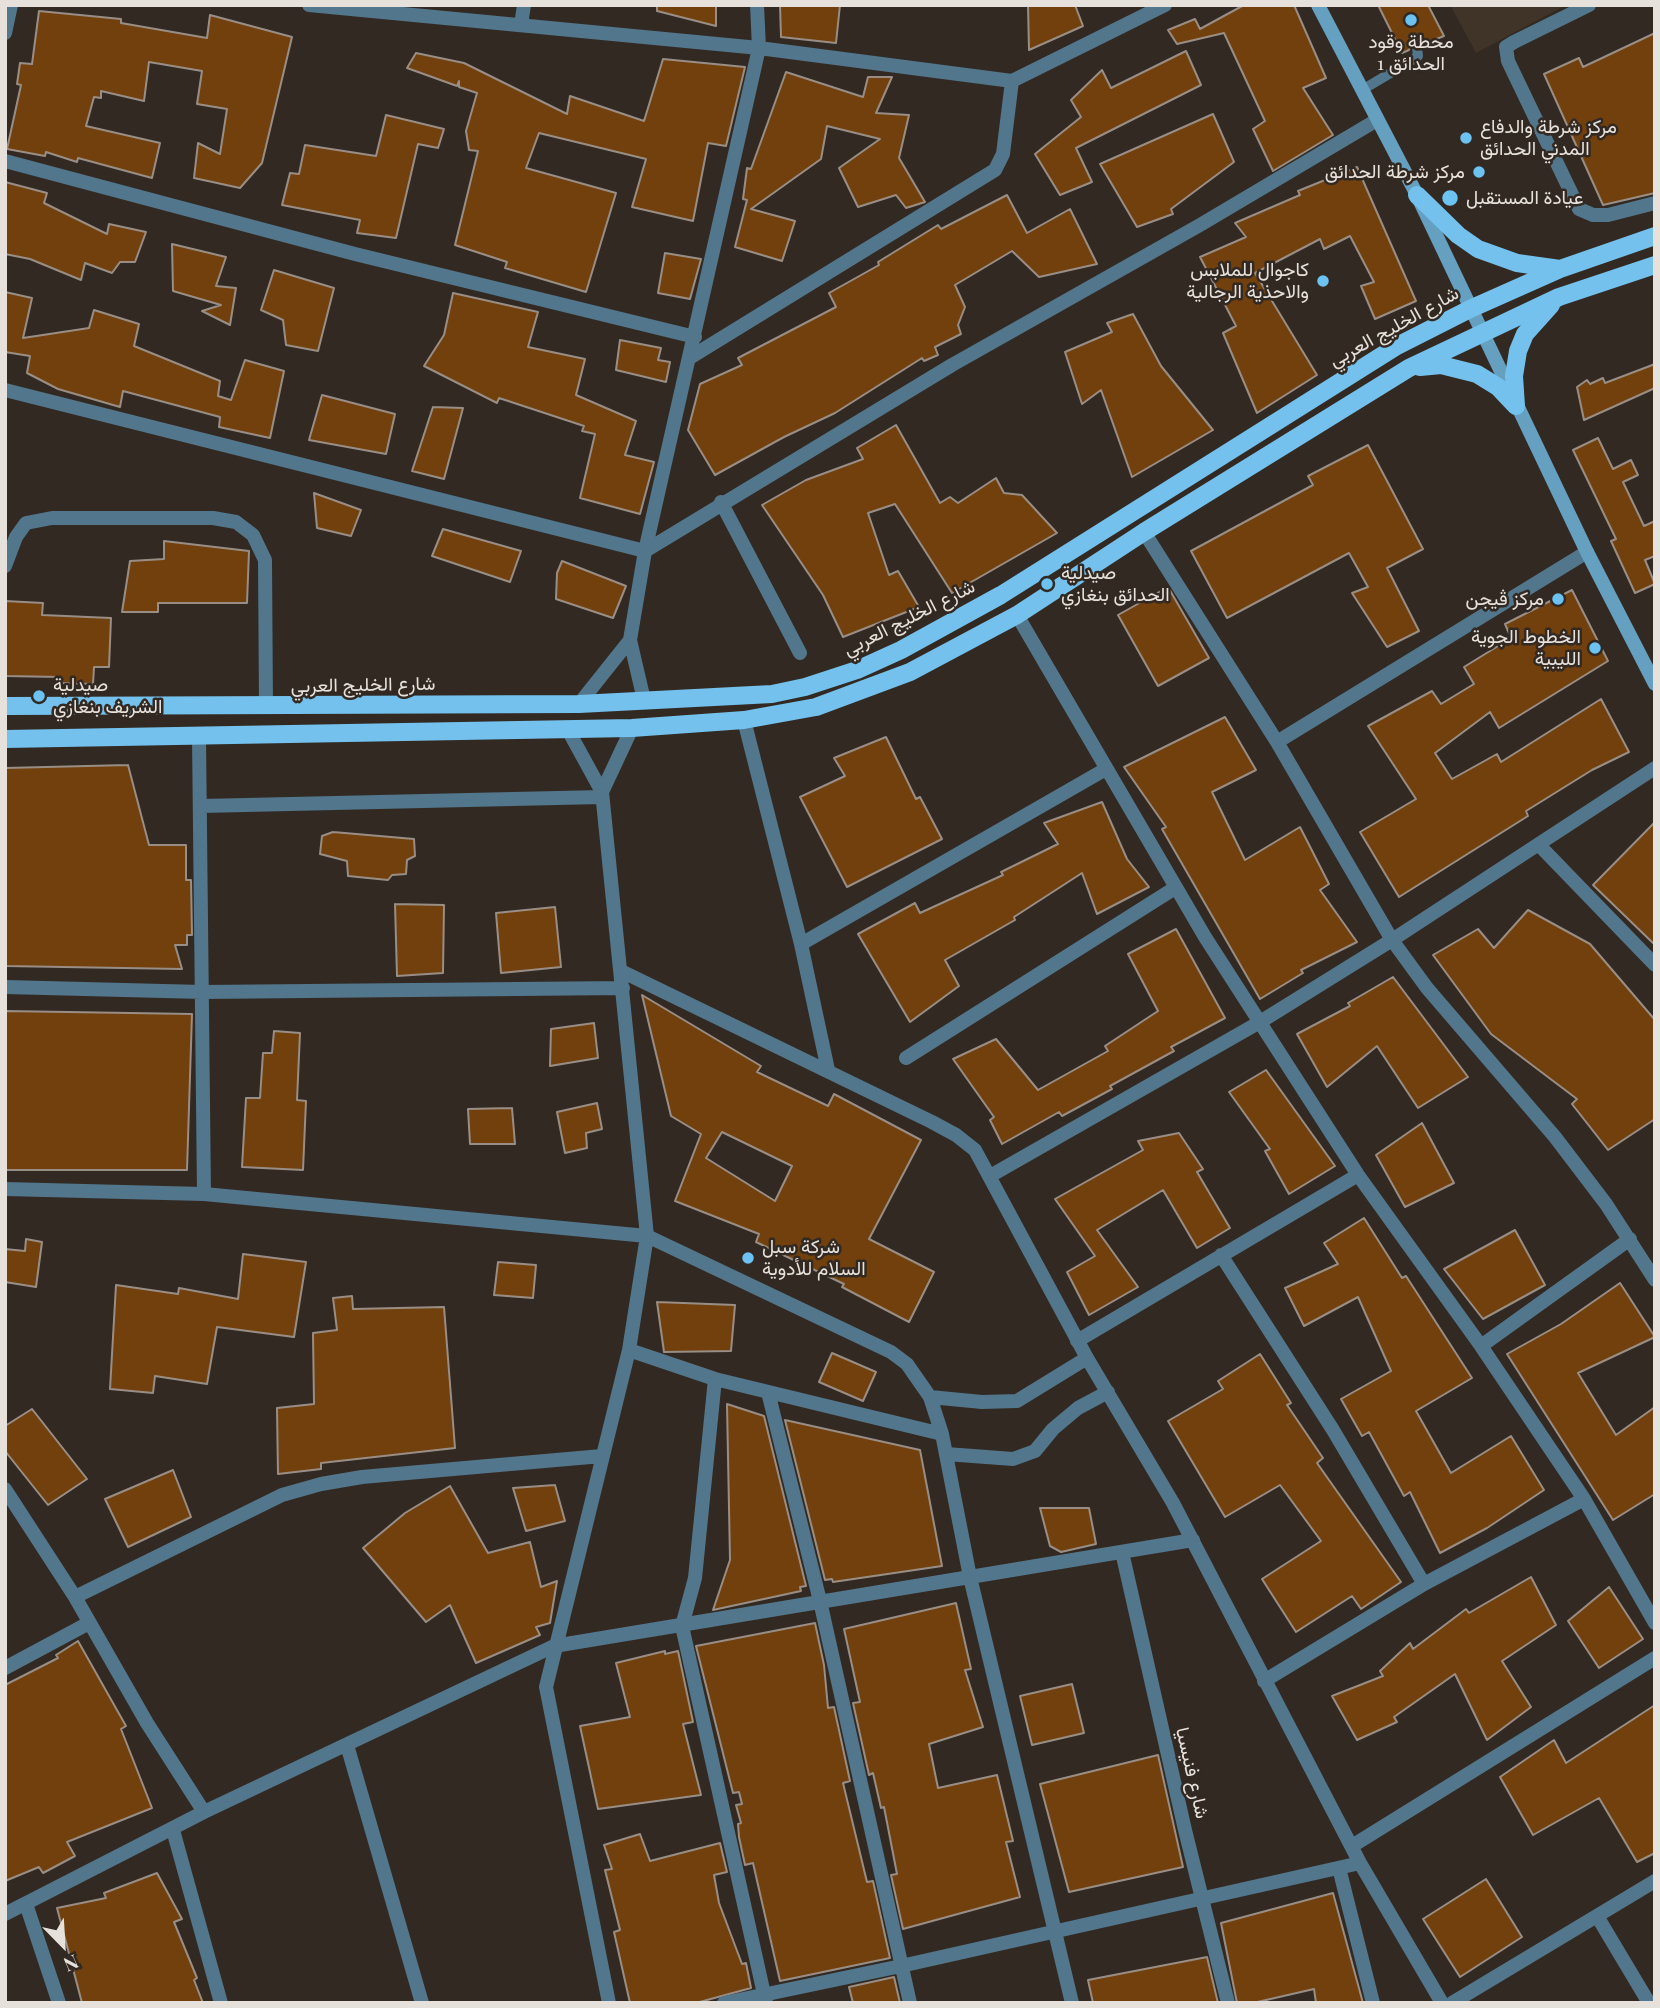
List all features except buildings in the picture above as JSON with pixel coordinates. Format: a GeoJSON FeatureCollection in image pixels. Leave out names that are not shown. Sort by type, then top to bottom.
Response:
{"type":"FeatureCollection","features":[{"type":"Feature","properties":{"kind":"main road"},"geometry":{"type":"LineString","coordinates":[[1318,5],[1417,195],[1587,552],[1655,684]]}},
{"type":"Feature","properties":{"kind":"main road"},"geometry":{"type":"LineString","coordinates":[[1417,195],[1458,235],[1478,249],[1517,263],[1560,269]]}},
{"type":"Feature","properties":{"kind":"main road","name":"شارع الخليج العربي"},"geometry":{"type":"LineString","coordinates":[[5,706],[579,704],[772,694],[826,680],[901,650],[1001,595],[1396,346],[1560,269],[1655,236]]}},
{"type":"Feature","properties":{"kind":"main road"},"geometry":{"type":"LineString","coordinates":[[5,739],[568,730],[744,720],[816,707],[910,672],[1017,615],[1144,532],[1409,368],[1559,297],[1655,265]]}},
{"type":"Feature","properties":{"kind":"main road"},"geometry":{"type":"LineString","coordinates":[[1516,405],[1514,376],[1525,334],[1559,297]]}},
{"type":"Feature","properties":{"kind":"main road"},"geometry":{"type":"LineString","coordinates":[[1409,368],[1441,365],[1477,374],[1497,387],[1516,405]]}},
{"type":"Feature","properties":{"kind":"street"},"geometry":{"type":"LineString","coordinates":[[5,33],[11,5]]}},
{"type":"Feature","properties":{"kind":"street"},"geometry":{"type":"LineString","coordinates":[[309,5],[759,48],[1012,81],[1165,5]]}},
{"type":"Feature","properties":{"kind":"street"},"geometry":{"type":"LineString","coordinates":[[522,25],[524,5]]}},
{"type":"Feature","properties":{"kind":"street"},"geometry":{"type":"LineString","coordinates":[[644,699],[630,640],[645,551],[691,358],[759,48],[757,5]]}},
{"type":"Feature","properties":{"kind":"street"},"geometry":{"type":"LineString","coordinates":[[1589,5],[1506,47],[1508,61],[1579,209],[1592,215],[1608,215],[1655,203]]}},
{"type":"Feature","properties":{"kind":"street"},"geometry":{"type":"LineString","coordinates":[[691,358],[995,170],[1003,154],[1012,81]]}},
{"type":"Feature","properties":{"kind":"street"},"geometry":{"type":"LineString","coordinates":[[5,390],[645,551],[721,502],[1377,120]]}},
{"type":"Feature","properties":{"kind":"street"},"geometry":{"type":"LineString","coordinates":[[5,162],[355,254],[695,337]]}},
{"type":"Feature","properties":{"kind":"street"},"geometry":{"type":"LineString","coordinates":[[721,502],[800,653]]}},
{"type":"Feature","properties":{"kind":"street"},"geometry":{"type":"LineString","coordinates":[[5,566],[16,537],[26,523],[52,518],[213,518],[236,522],[253,535],[265,560],[266,707]]}},
{"type":"Feature","properties":{"kind":"street"},"geometry":{"type":"LineString","coordinates":[[1144,532],[1277,742],[1392,940],[1427,988],[1555,1137],[1630,1240],[1655,1280]]}},
{"type":"Feature","properties":{"kind":"street"},"geometry":{"type":"LineString","coordinates":[[1277,742],[1587,552]]}},
{"type":"Feature","properties":{"kind":"street"},"geometry":{"type":"LineString","coordinates":[[1017,615],[1175,888],[1358,1175],[1481,1346],[1584,1499],[1655,1623]]}},
{"type":"Feature","properties":{"kind":"street"},"geometry":{"type":"LineString","coordinates":[[579,704],[630,640]]}},
{"type":"Feature","properties":{"kind":"street"},"geometry":{"type":"LineString","coordinates":[[744,720],[801,944],[828,1070]]}},
{"type":"Feature","properties":{"kind":"street"},"geometry":{"type":"LineString","coordinates":[[602,794],[632,727]]}},
{"type":"Feature","properties":{"kind":"street"},"geometry":{"type":"LineString","coordinates":[[568,730],[602,794],[647,1236],[629,1350],[546,1687],[609,2003]]}},
{"type":"Feature","properties":{"kind":"street"},"geometry":{"type":"LineString","coordinates":[[198,737],[204,992],[204,1194]]}},
{"type":"Feature","properties":{"kind":"street"},"geometry":{"type":"LineString","coordinates":[[990,1176],[1260,1022],[1392,940],[1655,768]]}},
{"type":"Feature","properties":{"kind":"street"},"geometry":{"type":"LineString","coordinates":[[801,944],[1106,769]]}},
{"type":"Feature","properties":{"kind":"street"},"geometry":{"type":"LineString","coordinates":[[201,806],[602,794]]}},
{"type":"Feature","properties":{"kind":"street"},"geometry":{"type":"LineString","coordinates":[[1539,845],[1655,965]]}},
{"type":"Feature","properties":{"kind":"street"},"geometry":{"type":"LineString","coordinates":[[906,1058],[1175,888]]}},
{"type":"Feature","properties":{"kind":"street"},"geometry":{"type":"LineString","coordinates":[[621,971],[828,1070],[956,1135],[975,1150],[1087,1358],[1193,1540],[1360,1863],[1443,2003]]}},
{"type":"Feature","properties":{"kind":"street"},"geometry":{"type":"LineString","coordinates":[[5,987],[204,992],[623,988]]}},
{"type":"Feature","properties":{"kind":"street"},"geometry":{"type":"LineString","coordinates":[[1077,1340],[1358,1175]]}},
{"type":"Feature","properties":{"kind":"street"},"geometry":{"type":"LineString","coordinates":[[5,1189],[204,1194],[647,1236],[891,1352],[907,1364],[930,1397],[942,1434],[970,1577],[1072,2003]]}},
{"type":"Feature","properties":{"kind":"street"},"geometry":{"type":"LineString","coordinates":[[1481,1346],[1630,1240]]}},
{"type":"Feature","properties":{"kind":"street"},"geometry":{"type":"LineString","coordinates":[[1221,1255],[1333,1430],[1424,1584]]}},
{"type":"Feature","properties":{"kind":"street"},"geometry":{"type":"LineString","coordinates":[[629,1350],[715,1379],[942,1434]]}},
{"type":"Feature","properties":{"kind":"street"},"geometry":{"type":"LineString","coordinates":[[930,1397],[982,1402],[1017,1401],[1087,1358]]}},
{"type":"Feature","properties":{"kind":"street"},"geometry":{"type":"LineString","coordinates":[[715,1379],[695,1578],[682,1626],[766,1999]]}},
{"type":"Feature","properties":{"kind":"street"},"geometry":{"type":"LineString","coordinates":[[768,1392],[820,1601],[910,2003]]}},
{"type":"Feature","properties":{"kind":"street"},"geometry":{"type":"LineString","coordinates":[[946,1454],[1013,1459],[1035,1451],[1053,1429],[1078,1408],[1108,1392]]}},
{"type":"Feature","properties":{"kind":"street"},"geometry":{"type":"LineString","coordinates":[[75,1597],[282,1495],[308,1488],[362,1477],[602,1456]]}},
{"type":"Feature","properties":{"kind":"street"},"geometry":{"type":"LineString","coordinates":[[5,1489],[75,1597],[204,1812]]}},
{"type":"Feature","properties":{"kind":"street"},"geometry":{"type":"LineString","coordinates":[[1264,1681],[1424,1584],[1584,1499]]}},
{"type":"Feature","properties":{"kind":"street"},"geometry":{"type":"LineString","coordinates":[[5,1914],[204,1812],[554,1646],[1193,1540]]}},
{"type":"Feature","properties":{"kind":"street","name":"شارع فنيسيا"},"geometry":{"type":"LineString","coordinates":[[1122,1552],[1228,2003]]}},
{"type":"Feature","properties":{"kind":"street"},"geometry":{"type":"LineString","coordinates":[[5,1668],[89,1623]]}},
{"type":"Feature","properties":{"kind":"street"},"geometry":{"type":"LineString","coordinates":[[1352,1846],[1655,1658]]}},
{"type":"Feature","properties":{"kind":"street"},"geometry":{"type":"LineString","coordinates":[[346,1745],[422,2003]]}},
{"type":"Feature","properties":{"kind":"street"},"geometry":{"type":"LineString","coordinates":[[173,1830],[221,2003]]}},
{"type":"Feature","properties":{"kind":"street"},"geometry":{"type":"LineString","coordinates":[[724,2003],[766,1999],[1360,1863]]}},
{"type":"Feature","properties":{"kind":"street"},"geometry":{"type":"LineString","coordinates":[[1339,1868],[1373,2003]]}},
{"type":"Feature","properties":{"kind":"street"},"geometry":{"type":"LineString","coordinates":[[1452,2003],[1655,1881]]}},
{"type":"Feature","properties":{"kind":"street"},"geometry":{"type":"LineString","coordinates":[[26,1904],[58,2003]]}},
{"type":"Feature","properties":{"kind":"street"},"geometry":{"type":"LineString","coordinates":[[1597,1916],[1649,2003]]}},
{"type":"Feature","properties":{"kind":"lane"},"geometry":{"type":"LineString","coordinates":[[1362,90],[1418,56],[1417,47]]}},
{"type":"Feature","properties":{"kind":"shaded area"},"geometry":{"type":"Polygon","coordinates":[[[1450,5],[1566,5],[1476,53],[1450,5]]]}},
{"type":"Feature","properties":{"kind":"place","name":"محطة وقود الحدائق 1"},"geometry":{"type":"Point","coordinates":[1411,20]}},
{"type":"Feature","properties":{"kind":"place","name":"مركز شرطة والدفاع المدني الحدائق"},"geometry":{"type":"Point","coordinates":[1466,138]}},
{"type":"Feature","properties":{"kind":"place","name":"مركز شرطة الحدائق"},"geometry":{"type":"Point","coordinates":[1479,172]}},
{"type":"Feature","properties":{"kind":"place","name":"عيادة المستقبل"},"geometry":{"type":"Point","coordinates":[1450,198]}},
{"type":"Feature","properties":{"kind":"place","name":"كاجوال للملابس والاحذية الرجالية"},"geometry":{"type":"Point","coordinates":[1323,281]}},
{"type":"Feature","properties":{"kind":"place","name":"صيدلية الحدائق بنغازي"},"geometry":{"type":"Point","coordinates":[1047,584]}},
{"type":"Feature","properties":{"kind":"place","name":"مركز ڤيجن"},"geometry":{"type":"Point","coordinates":[1558,599]}},
{"type":"Feature","properties":{"kind":"place","name":"الخطوط الجوية الليبية"},"geometry":{"type":"Point","coordinates":[1595,648]}},
{"type":"Feature","properties":{"kind":"place","name":"صيدلية الشريف بنغازي"},"geometry":{"type":"Point","coordinates":[39,696]}},
{"type":"Feature","properties":{"kind":"place","name":"شركة سبل السلام للأدوية"},"geometry":{"type":"Point","coordinates":[748,1258]}}]}
